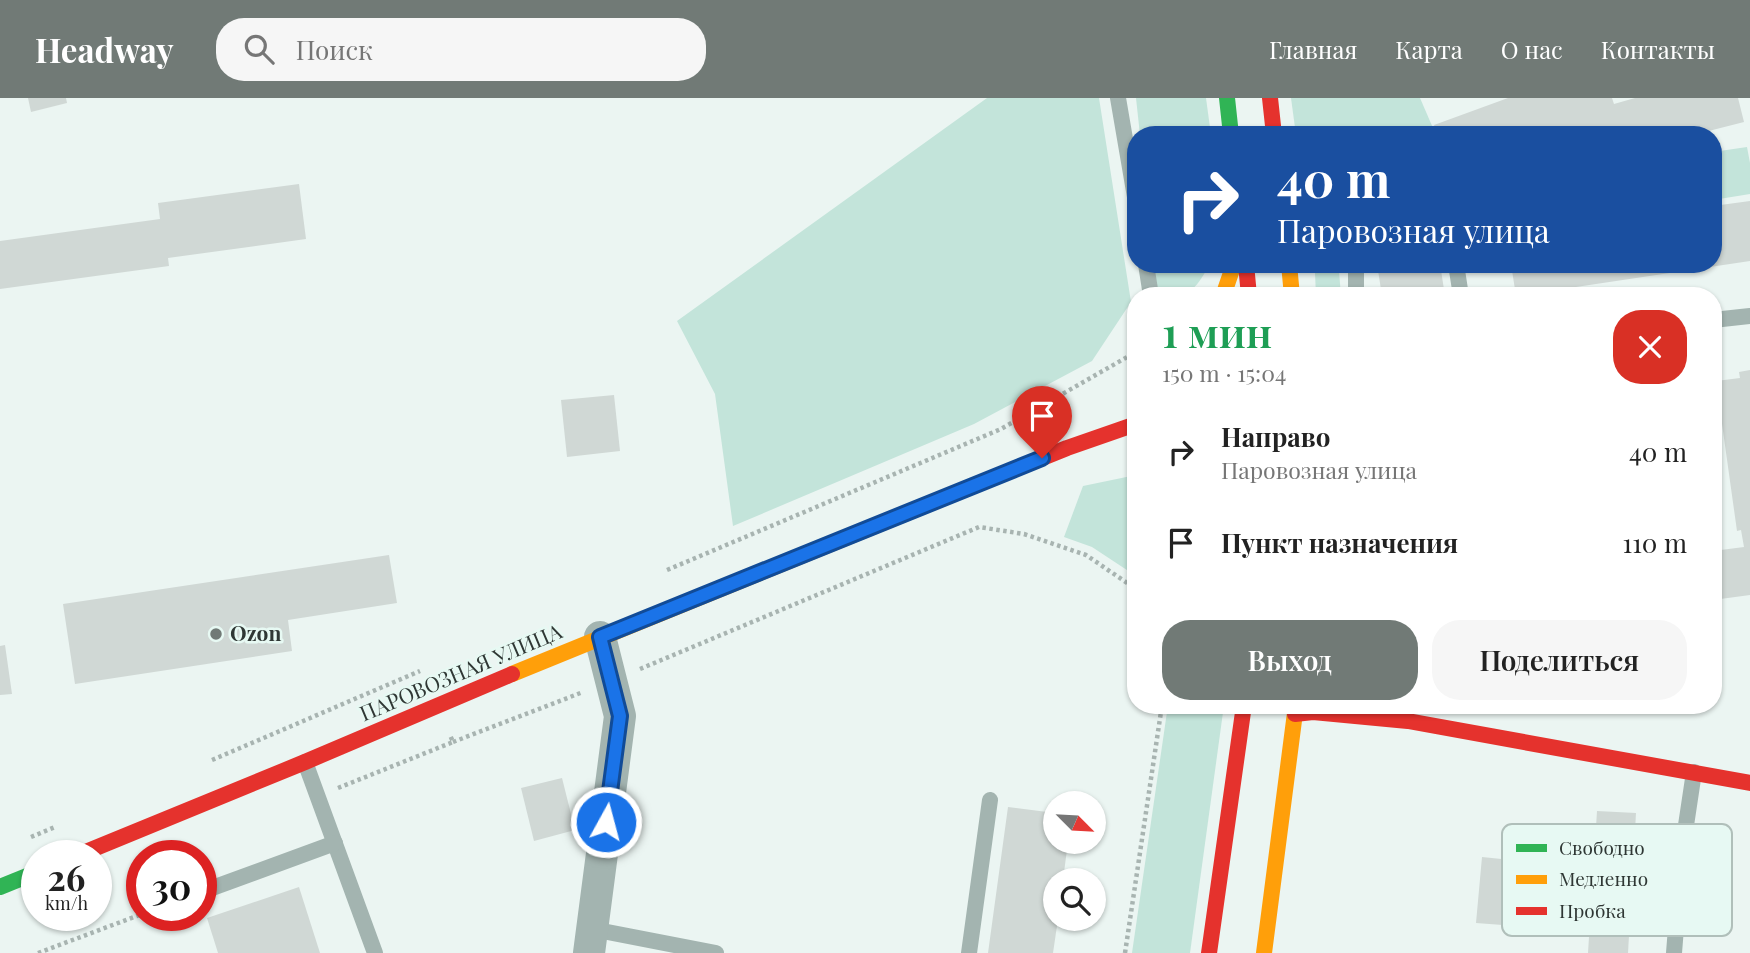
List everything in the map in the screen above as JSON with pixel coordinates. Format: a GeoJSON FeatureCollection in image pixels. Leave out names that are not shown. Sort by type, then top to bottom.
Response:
{"type":"FeatureCollection","features":[{"type":"Feature","properties":{"kind":"main road"},"geometry":{"type":"LineString","coordinates":[[1227,98],[1230,126]]}},
{"type":"Feature","properties":{"kind":"main road"},"geometry":{"type":"LineString","coordinates":[[1270,98],[1273,126]]}},
{"type":"Feature","properties":{"kind":"main road"},"geometry":{"type":"LineString","coordinates":[[1067,448],[1106,419]]}},
{"type":"Feature","properties":{"kind":"main road","name":"ПАРОВОЗНАЯ УЛИЦА"},"geometry":{"type":"LineString","coordinates":[[112,841],[600,637],[1067,448],[1127,427]]}},
{"type":"Feature","properties":{"kind":"main road"},"geometry":{"type":"LineString","coordinates":[[1067,448],[1127,443]]}},
{"type":"Feature","properties":{"kind":"main road"},"geometry":{"type":"LineString","coordinates":[[1209,953],[1243,714]]}},
{"type":"Feature","properties":{"kind":"main road"},"geometry":{"type":"LineString","coordinates":[[1265,953],[1294,714]]}},
{"type":"Feature","properties":{"kind":"main road"},"geometry":{"type":"LineString","coordinates":[[1412,714],[1750,783]]}},
{"type":"Feature","properties":{"kind":"main road"},"geometry":{"type":"LineString","coordinates":[[0,887],[21,878]]}},
{"type":"Feature","properties":{"kind":"street"},"geometry":{"type":"LineString","coordinates":[[591,941],[620,716],[600,637]]}},
{"type":"Feature","properties":{"kind":"lane"},"geometry":{"type":"LineString","coordinates":[[1118,98],[1127,150]]}},
{"type":"Feature","properties":{"kind":"lane"},"geometry":{"type":"LineString","coordinates":[[1722,319],[1750,316]]}},
{"type":"Feature","properties":{"kind":"lane"},"geometry":{"type":"LineString","coordinates":[[304,762],[374,953]]}},
{"type":"Feature","properties":{"kind":"lane"},"geometry":{"type":"LineString","coordinates":[[1686,824],[1694,772]]}},
{"type":"Feature","properties":{"kind":"lane"},"geometry":{"type":"LineString","coordinates":[[969,953],[990,800]]}},
{"type":"Feature","properties":{"kind":"lane"},"geometry":{"type":"LineString","coordinates":[[217,886],[335,843]]}},
{"type":"Feature","properties":{"kind":"lane"},"geometry":{"type":"LineString","coordinates":[[591,941],[716,953]]}},
{"type":"Feature","properties":{"kind":"path"},"geometry":{"type":"LineString","coordinates":[[453,742],[611,681],[979,527],[1024,534],[1086,555],[1127,583]]}},
{"type":"Feature","properties":{"kind":"path"},"geometry":{"type":"LineString","coordinates":[[1125,953],[1161,714]]}},
{"type":"Feature","properties":{"kind":"path"},"geometry":{"type":"LineString","coordinates":[[38,953],[126,920]]}},
{"type":"Feature","properties":{"kind":"green space"},"geometry":{"type":"Polygon","coordinates":[[[987,98],[1099,98],[1129,287],[1127,308],[1092,361],[974,424],[733,526],[715,394],[677,321],[987,98]]]}},
{"type":"Feature","properties":{"kind":"green space"},"geometry":{"type":"Polygon","coordinates":[[[1136,98],[1206,98],[1210,126],[1139,126],[1136,98]]]}},
{"type":"Feature","properties":{"kind":"green space"},"geometry":{"type":"Polygon","coordinates":[[[1291,98],[1420,98],[1432,126],[1295,126],[1291,98]]]}},
{"type":"Feature","properties":{"kind":"green space"},"geometry":{"type":"Polygon","coordinates":[[[1747,147],[1750,194],[1722,199],[1722,151],[1747,147]]]}},
{"type":"Feature","properties":{"kind":"green space"},"geometry":{"type":"Polygon","coordinates":[[[1155,273],[1204,273],[1195,287],[1157,287],[1155,273]]]}},
{"type":"Feature","properties":{"kind":"green space"},"geometry":{"type":"Polygon","coordinates":[[[1315,273],[1339,273],[1340,287],[1316,287],[1315,273]]]}},
{"type":"Feature","properties":{"kind":"green space"},"geometry":{"type":"Polygon","coordinates":[[[1127,477],[1127,570],[1092,547],[1064,537],[1083,486],[1127,477]]]}},
{"type":"Feature","properties":{"kind":"green space"},"geometry":{"type":"Polygon","coordinates":[[[1167,714],[1223,714],[1190,953],[1132,953],[1167,714]]]}},
{"type":"Feature","properties":{"kind":"building"},"geometry":{"type":"Polygon","coordinates":[[[28,98],[66,98],[67,103],[31,112],[28,98]]]}},
{"type":"Feature","properties":{"kind":"building"},"geometry":{"type":"Polygon","coordinates":[[[1508,98],[1612,98],[1614,104],[1635,98],[1738,98],[1744,122],[1722,128],[1434,125],[1508,98]]]}},
{"type":"Feature","properties":{"kind":"building"},"geometry":{"type":"Polygon","coordinates":[[[299,184],[306,239],[168,258],[169,266],[0,289],[0,241],[160,219],[158,203],[299,184]]]}},
{"type":"Feature","properties":{"kind":"building"},"geometry":{"type":"Polygon","coordinates":[[[1750,201],[1750,261],[1722,265],[1722,205],[1750,201]]]}},
{"type":"Feature","properties":{"kind":"building"},"geometry":{"type":"Polygon","coordinates":[[[1378,273],[1441,273],[1444,287],[1381,287],[1378,273]]]}},
{"type":"Feature","properties":{"kind":"building"},"geometry":{"type":"Polygon","coordinates":[[[1512,273],[1670,273],[1576,287],[1515,287],[1512,273]]]}},
{"type":"Feature","properties":{"kind":"building"},"geometry":{"type":"Polygon","coordinates":[[[1750,370],[1750,595],[1722,599],[1722,550],[1744,547],[1741,530],[1737,531],[1722,424],[1722,380],[1740,378],[1739,372],[1750,370]]]}},
{"type":"Feature","properties":{"kind":"building"},"geometry":{"type":"Polygon","coordinates":[[[614,395],[620,451],[567,457],[561,400],[614,395]]]}},
{"type":"Feature","properties":{"kind":"building"},"geometry":{"type":"Polygon","coordinates":[[[389,555],[397,603],[288,620],[292,651],[75,684],[63,604],[389,555]]]}},
{"type":"Feature","properties":{"kind":"building"},"geometry":{"type":"Polygon","coordinates":[[[5,645],[12,694],[0,695],[0,646],[5,645]]]}},
{"type":"Feature","properties":{"kind":"building"},"geometry":{"type":"Polygon","coordinates":[[[562,778],[575,830],[534,841],[521,788],[562,778]]]}},
{"type":"Feature","properties":{"kind":"building"},"geometry":{"type":"Polygon","coordinates":[[[1008,807],[1043,811],[1043,854],[1066,854],[1065,868],[1043,868],[1043,931],[1056,931],[1053,953],[988,953],[1008,807]]]}},
{"type":"Feature","properties":{"kind":"building"},"geometry":{"type":"Polygon","coordinates":[[[1597,811],[1636,813],[1635,824],[1596,824],[1597,811]]]}},
{"type":"Feature","properties":{"kind":"building"},"geometry":{"type":"Polygon","coordinates":[[[1482,857],[1502,859],[1502,925],[1476,923],[1482,857]]]}},
{"type":"Feature","properties":{"kind":"building"},"geometry":{"type":"Polygon","coordinates":[[[299,887],[320,953],[218,953],[211,931],[217,931],[217,915],[299,887]]]}},
{"type":"Feature","properties":{"kind":"building"},"geometry":{"type":"Polygon","coordinates":[[[1589,936],[1629,936],[1628,953],[1588,953],[1589,936]]]}},
{"type":"Feature","properties":{"kind":"traffic: fast"},"geometry":{"type":"LineString","coordinates":[[1227,98],[1230,126]]}},
{"type":"Feature","properties":{"kind":"traffic: fast"},"geometry":{"type":"LineString","coordinates":[[0,887],[21,878]]}},
{"type":"Feature","properties":{"kind":"traffic: slow"},"geometry":{"type":"LineString","coordinates":[[1226,287],[1231,273]]}},
{"type":"Feature","properties":{"kind":"traffic: slow"},"geometry":{"type":"LineString","coordinates":[[1290,273],[1291,287]]}},
{"type":"Feature","properties":{"kind":"traffic: slow"},"geometry":{"type":"LineString","coordinates":[[512,674],[971,487]]}},
{"type":"Feature","properties":{"kind":"traffic: slow"},"geometry":{"type":"LineString","coordinates":[[1264,953],[1295,714]]}},
{"type":"Feature","properties":{"kind":"traffic: jam"},"geometry":{"type":"LineString","coordinates":[[1270,98],[1273,126]]}},
{"type":"Feature","properties":{"kind":"traffic: jam"},"geometry":{"type":"LineString","coordinates":[[1247,273],[1248,287]]}},
{"type":"Feature","properties":{"kind":"traffic: jam"},"geometry":{"type":"LineString","coordinates":[[971,487],[1127,427]]}},
{"type":"Feature","properties":{"kind":"traffic: jam"},"geometry":{"type":"LineString","coordinates":[[112,841],[512,674]]}},
{"type":"Feature","properties":{"kind":"traffic: jam"},"geometry":{"type":"LineString","coordinates":[[1209,953],[1243,714]]}},
{"type":"Feature","properties":{"kind":"traffic: jam"},"geometry":{"type":"LineString","coordinates":[[1334,714],[1408,721],[1750,783]]}},
{"type":"Feature","properties":{"kind":"place","name":"Ozon"},"geometry":{"type":"Point","coordinates":[216,634]}},
{"type":"Feature","properties":{"kind":"route"},"geometry":{"type":"LineString","coordinates":[[606,822],[620,716],[600,637],[1042,458]]}}]}
